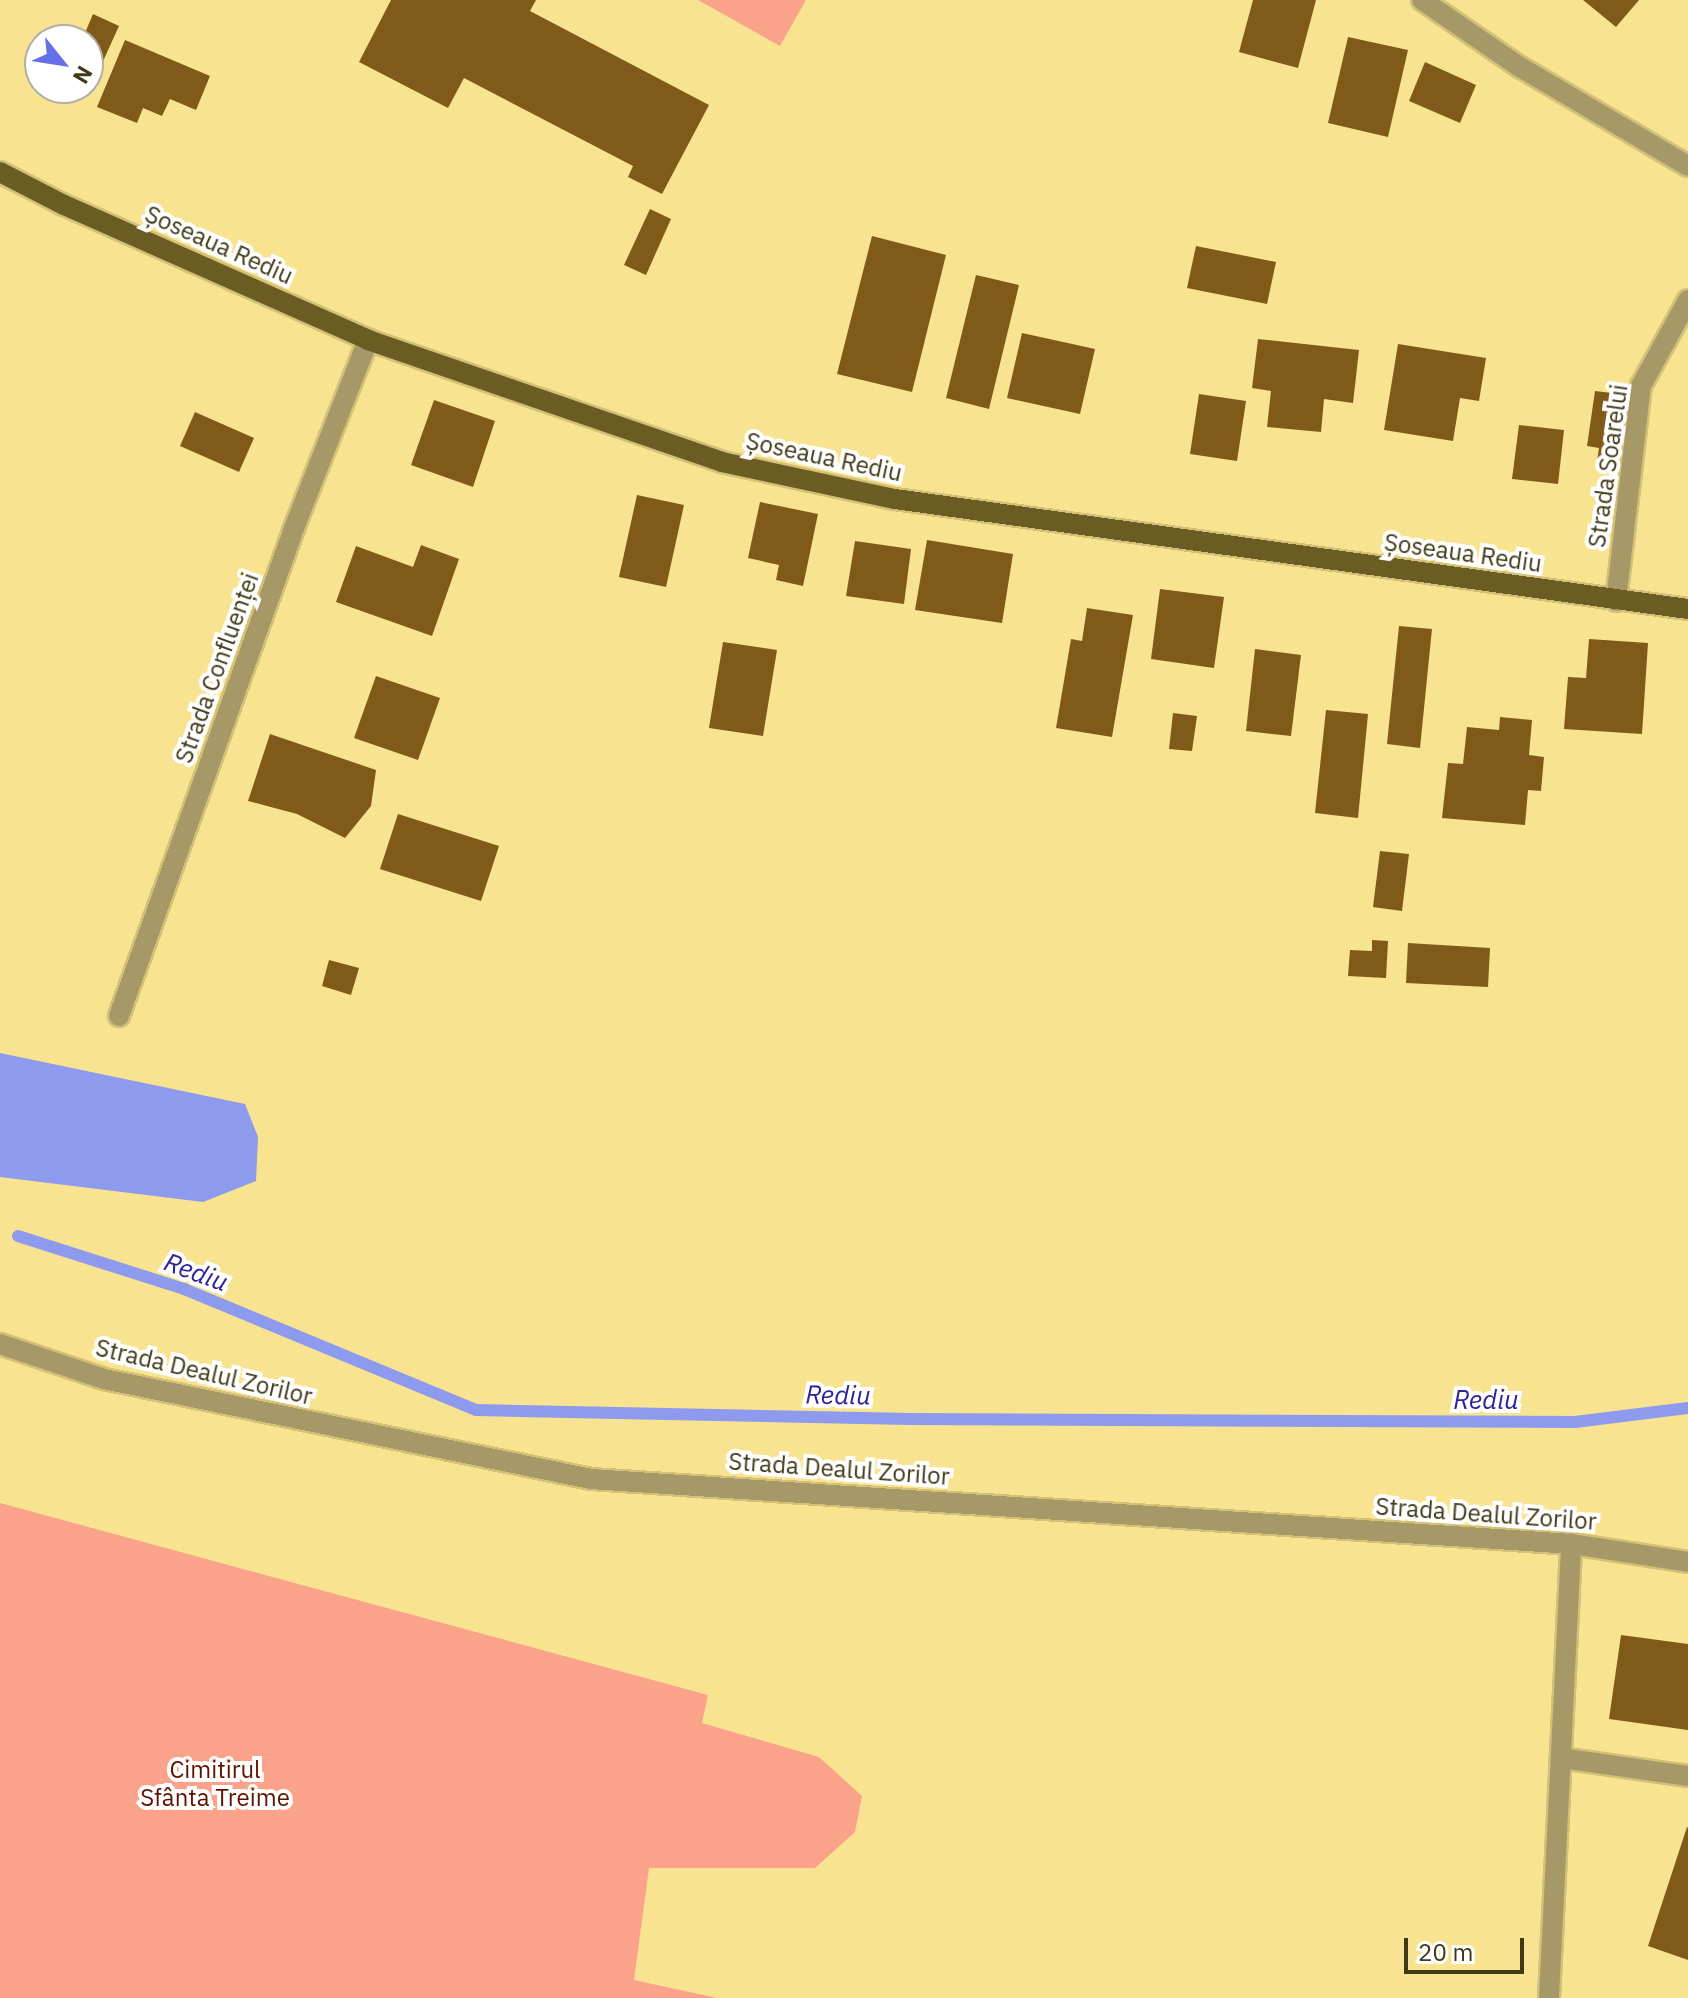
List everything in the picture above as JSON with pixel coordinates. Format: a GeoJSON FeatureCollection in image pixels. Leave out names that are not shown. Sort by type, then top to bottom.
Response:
{"type":"FeatureCollection","features":[{"type":"Feature","properties":{"kind":"main road","name":"Șoseaua Rediu"},"geometry":{"type":"LineString","coordinates":[[0,172],[64,205],[368,340],[722,462],[852,490],[1688,609]]}},
{"type":"Feature","properties":{"kind":"street"},"geometry":{"type":"LineString","coordinates":[[1422,0],[1520,67],[1688,166]]}},
{"type":"Feature","properties":{"kind":"street","name":"Strada Soarelui"},"geometry":{"type":"LineString","coordinates":[[1616,601],[1641,386],[1688,300]]}},
{"type":"Feature","properties":{"kind":"street","name":"Strada Confluenței"},"geometry":{"type":"LineString","coordinates":[[119,1016],[296,523],[368,340]]}},
{"type":"Feature","properties":{"kind":"street","name":"Strada Dealul Zorilor"},"geometry":{"type":"LineString","coordinates":[[0,1344],[104,1379],[591,1479],[1571,1544],[1688,1562]]}},
{"type":"Feature","properties":{"kind":"street"},"geometry":{"type":"LineString","coordinates":[[1549,1998],[1571,1544]]}},
{"type":"Feature","properties":{"kind":"street"},"geometry":{"type":"LineString","coordinates":[[1561,1758],[1688,1776]]}},
{"type":"Feature","properties":{"kind":"green space"},"geometry":{"type":"Polygon","coordinates":[[[698,0],[806,0],[780,46],[698,0]]]}},
{"type":"Feature","properties":{"kind":"green space","name":"Cimitirul Sfânta Treime"},"geometry":{"type":"Polygon","coordinates":[[[0,1503],[708,1695],[702,1723],[819,1757],[862,1796],[855,1832],[815,1868],[649,1868],[634,1980],[717,1998],[0,1998],[0,1503]]]}},
{"type":"Feature","properties":{"kind":"water"},"geometry":{"type":"Polygon","coordinates":[[[0,1053],[245,1104],[258,1137],[256,1181],[203,1202],[0,1177],[0,1053]]]}},
{"type":"Feature","properties":{"kind":"building"},"geometry":{"type":"Polygon","coordinates":[[[391,0],[536,0],[530,11],[709,105],[662,194],[628,177],[633,166],[464,78],[448,108],[359,62],[391,0]]]}},
{"type":"Feature","properties":{"kind":"building"},"geometry":{"type":"Polygon","coordinates":[[[1253,0],[1316,0],[1298,68],[1239,52],[1253,0]]]}},
{"type":"Feature","properties":{"kind":"building"},"geometry":{"type":"Polygon","coordinates":[[[1583,0],[1639,0],[1616,27],[1583,0]]]}},
{"type":"Feature","properties":{"kind":"building"},"geometry":{"type":"Polygon","coordinates":[[[93,14],[119,26],[104,59],[104,24],[89,24],[93,14]]]}},
{"type":"Feature","properties":{"kind":"building"},"geometry":{"type":"Polygon","coordinates":[[[1348,37],[1408,50],[1388,137],[1328,123],[1348,37]]]}},
{"type":"Feature","properties":{"kind":"building"},"geometry":{"type":"Polygon","coordinates":[[[125,40],[210,76],[196,110],[170,99],[162,116],[143,108],[137,123],[97,107],[104,104],[104,90],[125,40]]]}},
{"type":"Feature","properties":{"kind":"building"},"geometry":{"type":"Polygon","coordinates":[[[1425,62],[1476,85],[1460,123],[1409,101],[1425,62]]]}},
{"type":"Feature","properties":{"kind":"building"},"geometry":{"type":"Polygon","coordinates":[[[650,209],[671,219],[646,275],[624,265],[650,209]]]}},
{"type":"Feature","properties":{"kind":"building"},"geometry":{"type":"Polygon","coordinates":[[[872,236],[946,255],[912,392],[837,374],[872,236]]]}},
{"type":"Feature","properties":{"kind":"building"},"geometry":{"type":"Polygon","coordinates":[[[1196,246],[1276,262],[1267,304],[1187,288],[1196,246]]]}},
{"type":"Feature","properties":{"kind":"building"},"geometry":{"type":"Polygon","coordinates":[[[976,275],[1019,285],[989,409],[946,398],[976,275]]]}},
{"type":"Feature","properties":{"kind":"building"},"geometry":{"type":"Polygon","coordinates":[[[1022,333],[1095,349],[1080,414],[1007,398],[1022,333]]]}},
{"type":"Feature","properties":{"kind":"building"},"geometry":{"type":"Polygon","coordinates":[[[1258,339],[1359,350],[1353,403],[1324,399],[1321,432],[1267,427],[1271,391],[1252,388],[1258,339]]]}},
{"type":"Feature","properties":{"kind":"building"},"geometry":{"type":"Polygon","coordinates":[[[1398,344],[1486,358],[1479,401],[1460,398],[1453,441],[1384,430],[1398,344]]]}},
{"type":"Feature","properties":{"kind":"building"},"geometry":{"type":"Polygon","coordinates":[[[1595,391],[1621,394],[1610,469],[1596,467],[1599,448],[1587,446],[1595,391]]]}},
{"type":"Feature","properties":{"kind":"building"},"geometry":{"type":"Polygon","coordinates":[[[1199,394],[1246,401],[1237,461],[1190,454],[1199,394]]]}},
{"type":"Feature","properties":{"kind":"building"},"geometry":{"type":"Polygon","coordinates":[[[434,400],[495,421],[473,487],[411,465],[434,400]]]}},
{"type":"Feature","properties":{"kind":"building"},"geometry":{"type":"Polygon","coordinates":[[[195,412],[254,438],[239,472],[180,446],[195,412]]]}},
{"type":"Feature","properties":{"kind":"building"},"geometry":{"type":"Polygon","coordinates":[[[1519,425],[1564,430],[1558,484],[1512,479],[1519,425]]]}},
{"type":"Feature","properties":{"kind":"building"},"geometry":{"type":"Polygon","coordinates":[[[637,495],[684,505],[666,587],[619,577],[637,495]]]}},
{"type":"Feature","properties":{"kind":"building"},"geometry":{"type":"Polygon","coordinates":[[[760,502],[818,514],[803,586],[776,580],[779,565],[748,558],[760,502]]]}},
{"type":"Feature","properties":{"kind":"building"},"geometry":{"type":"Polygon","coordinates":[[[927,540],[1013,554],[1002,623],[915,610],[927,540]]]}},
{"type":"Feature","properties":{"kind":"building"},"geometry":{"type":"Polygon","coordinates":[[[855,541],[911,549],[904,604],[846,596],[855,541]]]}},
{"type":"Feature","properties":{"kind":"building"},"geometry":{"type":"Polygon","coordinates":[[[421,545],[459,559],[432,636],[336,602],[356,546],[413,567],[421,545]]]}},
{"type":"Feature","properties":{"kind":"building"},"geometry":{"type":"Polygon","coordinates":[[[1160,589],[1224,597],[1214,668],[1151,659],[1160,589]]]}},
{"type":"Feature","properties":{"kind":"building"},"geometry":{"type":"Polygon","coordinates":[[[1087,608],[1133,615],[1112,737],[1056,728],[1071,639],[1082,641],[1087,608]]]}},
{"type":"Feature","properties":{"kind":"building"},"geometry":{"type":"Polygon","coordinates":[[[1399,626],[1432,629],[1420,748],[1387,744],[1399,626]]]}},
{"type":"Feature","properties":{"kind":"building"},"geometry":{"type":"Polygon","coordinates":[[[1589,639],[1648,643],[1642,734],[1564,729],[1568,677],[1586,678],[1589,639]]]}},
{"type":"Feature","properties":{"kind":"building"},"geometry":{"type":"Polygon","coordinates":[[[723,642],[777,650],[763,736],[709,728],[723,642]]]}},
{"type":"Feature","properties":{"kind":"building"},"geometry":{"type":"Polygon","coordinates":[[[1255,649],[1301,655],[1291,736],[1246,731],[1255,649]]]}},
{"type":"Feature","properties":{"kind":"building"},"geometry":{"type":"Polygon","coordinates":[[[376,676],[440,698],[418,760],[354,738],[376,676]]]}},
{"type":"Feature","properties":{"kind":"building"},"geometry":{"type":"Polygon","coordinates":[[[1326,710],[1368,714],[1358,818],[1315,813],[1326,710]]]}},
{"type":"Feature","properties":{"kind":"building"},"geometry":{"type":"Polygon","coordinates":[[[1173,713],[1197,716],[1192,751],[1169,749],[1173,713]]]}},
{"type":"Feature","properties":{"kind":"building"},"geometry":{"type":"Polygon","coordinates":[[[1500,717],[1532,720],[1529,755],[1544,757],[1541,791],[1528,790],[1525,825],[1442,818],[1448,763],[1463,764],[1467,727],[1499,730],[1500,717]]]}},
{"type":"Feature","properties":{"kind":"building"},"geometry":{"type":"Polygon","coordinates":[[[270,734],[376,770],[371,806],[345,838],[297,814],[248,801],[270,734]]]}},
{"type":"Feature","properties":{"kind":"building"},"geometry":{"type":"Polygon","coordinates":[[[398,814],[499,846],[481,901],[380,869],[398,814]]]}},
{"type":"Feature","properties":{"kind":"building"},"geometry":{"type":"Polygon","coordinates":[[[1380,851],[1409,854],[1402,911],[1373,907],[1380,851]]]}},
{"type":"Feature","properties":{"kind":"building"},"geometry":{"type":"Polygon","coordinates":[[[1372,940],[1388,941],[1386,978],[1348,976],[1350,950],[1372,951],[1372,940]]]}},
{"type":"Feature","properties":{"kind":"building"},"geometry":{"type":"Polygon","coordinates":[[[1408,943],[1490,948],[1488,987],[1406,983],[1408,943]]]}},
{"type":"Feature","properties":{"kind":"building"},"geometry":{"type":"Polygon","coordinates":[[[329,960],[359,968],[351,995],[322,986],[329,960]]]}},
{"type":"Feature","properties":{"kind":"building"},"geometry":{"type":"Polygon","coordinates":[[[1621,1635],[1688,1644],[1688,1730],[1609,1719],[1621,1635]]]}},
{"type":"Feature","properties":{"kind":"building"},"geometry":{"type":"Polygon","coordinates":[[[1688,1828],[1688,1960],[1648,1946],[1688,1828]]]}},
{"type":"Feature","properties":{"kind":"waterway","name":"Rediu"},"geometry":{"type":"LineString","coordinates":[[18,1236],[184,1289],[476,1410],[911,1419],[1575,1422],[1688,1408]]}}]}
